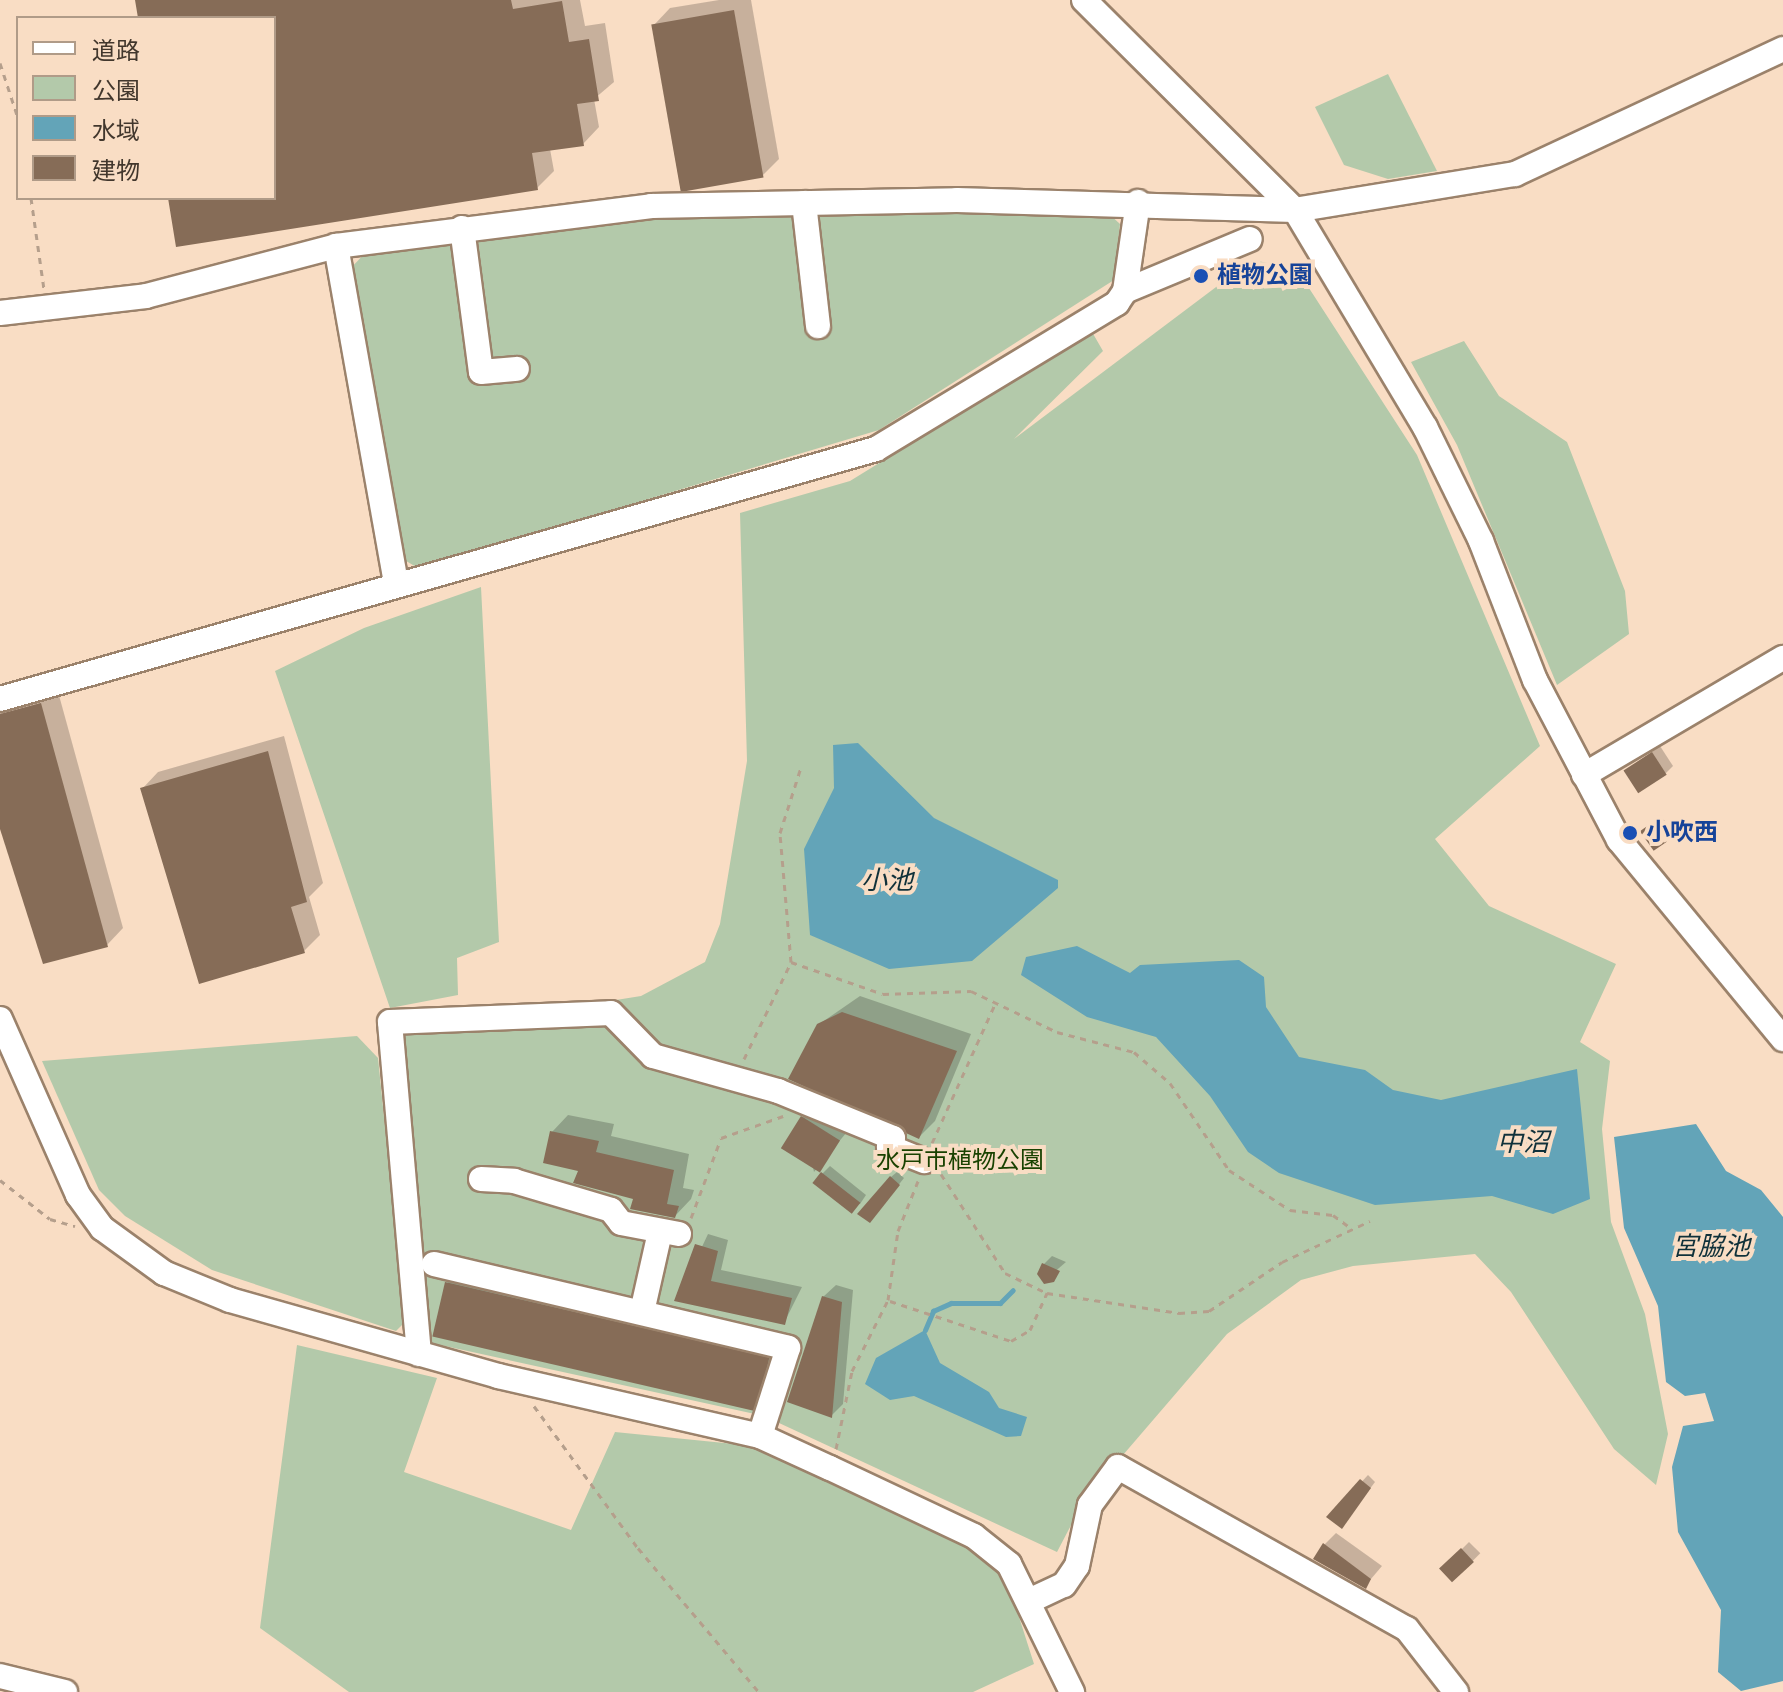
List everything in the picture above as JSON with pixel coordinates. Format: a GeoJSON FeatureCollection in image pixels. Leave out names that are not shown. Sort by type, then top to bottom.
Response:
{"type":"FeatureCollection","features":[{"type":"Feature","properties":{"kind":"street"},"geometry":{"type":"LineString","coordinates":[[1084,0],[1295,210],[1431,438],[1481,541],[1535,680],[1584,775],[1642,872],[1783,1039]]}},
{"type":"Feature","properties":{"kind":"street"},"geometry":{"type":"LineString","coordinates":[[0,313],[47,310],[146,296],[336,246],[651,206],[1138,202],[1295,210],[1515,174],[1783,49]]}},
{"type":"Feature","properties":{"kind":"street"},"geometry":{"type":"LineString","coordinates":[[0,699],[396,582],[876,449],[1117,303],[1125,291],[1138,202]]}},
{"type":"Feature","properties":{"kind":"street"},"geometry":{"type":"LineString","coordinates":[[804,203],[818,326]]}},
{"type":"Feature","properties":{"kind":"street"},"geometry":{"type":"LineString","coordinates":[[462,228],[481,372],[517,369]]}},
{"type":"Feature","properties":{"kind":"street"},"geometry":{"type":"LineString","coordinates":[[1125,291],[1250,239]]}},
{"type":"Feature","properties":{"kind":"street"},"geometry":{"type":"LineString","coordinates":[[336,246],[396,582]]}},
{"type":"Feature","properties":{"kind":"street"},"geometry":{"type":"LineString","coordinates":[[1584,775],[1783,658]]}},
{"type":"Feature","properties":{"kind":"street"},"geometry":{"type":"LineString","coordinates":[[419,1354],[390,1022],[611,1013],[653,1056],[737,1077],[799,1099],[893,1138],[889,1147],[932,1152]]}},
{"type":"Feature","properties":{"kind":"street"},"geometry":{"type":"LineString","coordinates":[[0,1019],[78,1195],[102,1228],[164,1273],[217,1294],[419,1354],[760,1436],[830,1468],[974,1536],[1009,1564],[1072,1692]]}},
{"type":"Feature","properties":{"kind":"street"},"geometry":{"type":"LineString","coordinates":[[481,1179],[611,1210],[621,1223],[670,1233],[642,1312]]}},
{"type":"Feature","properties":{"kind":"street"},"geometry":{"type":"LineString","coordinates":[[434,1264],[788,1348],[760,1436]]}},
{"type":"Feature","properties":{"kind":"street"},"geometry":{"type":"LineString","coordinates":[[1029,1601],[1064,1585],[1077,1566],[1090,1505],[1118,1467],[1407,1629],[1456,1692]]}},
{"type":"Feature","properties":{"kind":"street"},"geometry":{"type":"LineString","coordinates":[[0,1676],[65,1692]]}},
{"type":"Feature","properties":{"kind":"path"},"geometry":{"type":"LineString","coordinates":[[0,63],[16,112]]}},
{"type":"Feature","properties":{"kind":"path"},"geometry":{"type":"LineString","coordinates":[[31,200],[47,310]]}},
{"type":"Feature","properties":{"kind":"path"},"geometry":{"type":"LineString","coordinates":[[737,1077],[791,962],[780,833],[801,767]]}},
{"type":"Feature","properties":{"kind":"path"},"geometry":{"type":"LineString","coordinates":[[791,962],[868,991],[971,991],[1057,1032],[1134,1052],[1170,1083],[1229,1170],[1290,1210],[1333,1215],[1351,1228]]}},
{"type":"Feature","properties":{"kind":"path"},"geometry":{"type":"LineString","coordinates":[[830,1468],[852,1371],[888,1300],[898,1231],[996,1002]]}},
{"type":"Feature","properties":{"kind":"path"},"geometry":{"type":"LineString","coordinates":[[670,1233],[707,1188],[721,1138],[773,1123],[799,1099]]}},
{"type":"Feature","properties":{"kind":"path"},"geometry":{"type":"LineString","coordinates":[[932,1152],[944,1185],[1005,1273],[1047,1293],[1209,1311],[1351,1228],[1370,1221]]}},
{"type":"Feature","properties":{"kind":"path"},"geometry":{"type":"LineString","coordinates":[[0,1180],[50,1219],[102,1228]]}},
{"type":"Feature","properties":{"kind":"path"},"geometry":{"type":"LineString","coordinates":[[888,1300],[924,1315],[1011,1341],[1030,1330],[1047,1293]]}},
{"type":"Feature","properties":{"kind":"path"},"geometry":{"type":"LineString","coordinates":[[523,1396],[759,1692]]}},
{"type":"Feature","properties":{"kind":"green space"},"geometry":{"type":"Polygon","coordinates":[[[1388,74],[1437,171],[1388,179],[1344,165],[1315,107],[1388,74]]]}},
{"type":"Feature","properties":{"kind":"green space"},"geometry":{"type":"Polygon","coordinates":[[[973,207],[1108,213],[1120,224],[1114,280],[879,430],[418,568],[401,558],[349,270],[368,250],[632,218],[973,207]]]}},
{"type":"Feature","properties":{"kind":"green space","name":"水戸市植物公園"},"geometry":{"type":"Polygon","coordinates":[[[1252,260],[1296,268],[1417,455],[1540,746],[1435,839],[1489,906],[1616,964],[1580,1042],[1610,1061],[1602,1129],[1611,1222],[1645,1314],[1668,1434],[1656,1485],[1614,1449],[1511,1292],[1475,1254],[1353,1266],[1301,1280],[1227,1334],[1123,1455],[1104,1462],[1057,1552],[764,1416],[431,1343],[398,1035],[641,996],[705,962],[720,924],[747,761],[740,513],[850,481],[1092,332],[1103,351],[1014,439],[1252,260]]]}},
{"type":"Feature","properties":{"kind":"green space"},"geometry":{"type":"Polygon","coordinates":[[[1464,341],[1499,396],[1567,442],[1625,591],[1629,634],[1557,685],[1457,445],[1411,362],[1464,341]]]}},
{"type":"Feature","properties":{"kind":"green space"},"geometry":{"type":"Polygon","coordinates":[[[481,587],[499,942],[457,958],[458,995],[390,1008],[275,671],[364,628],[481,587]]]}},
{"type":"Feature","properties":{"kind":"green space"},"geometry":{"type":"Polygon","coordinates":[[[357,1036],[378,1058],[405,1322],[396,1331],[212,1270],[125,1216],[99,1190],[42,1061],[357,1036]]]}},
{"type":"Feature","properties":{"kind":"green space"},"geometry":{"type":"Polygon","coordinates":[[[297,1345],[437,1378],[404,1472],[571,1530],[615,1432],[773,1448],[987,1554],[1005,1573],[1034,1664],[973,1692],[349,1692],[260,1628],[297,1345]]]}},
{"type":"Feature","properties":{"kind":"water","name":"小池"},"geometry":{"type":"Polygon","coordinates":[[[858,743],[934,818],[1058,880],[1058,888],[972,961],[889,969],[810,935],[804,849],[834,788],[833,745],[858,743]]]}},
{"type":"Feature","properties":{"kind":"water","name":"中沼"},"geometry":{"type":"Polygon","coordinates":[[[1077,946],[1130,973],[1140,965],[1239,960],[1264,977],[1266,1007],[1299,1057],[1365,1070],[1393,1090],[1441,1100],[1577,1069],[1590,1199],[1553,1214],[1492,1196],[1375,1205],[1279,1173],[1248,1152],[1210,1096],[1156,1037],[1087,1017],[1021,975],[1026,957],[1077,946]]]}},
{"type":"Feature","properties":{"kind":"water","name":"宮脇池"},"geometry":{"type":"Polygon","coordinates":[[[1696,1124],[1726,1171],[1761,1190],[1783,1217],[1783,1681],[1741,1691],[1718,1672],[1721,1610],[1678,1532],[1672,1467],[1683,1426],[1714,1421],[1705,1393],[1685,1396],[1666,1382],[1658,1306],[1624,1228],[1614,1137],[1696,1124]]]}},
{"type":"Feature","properties":{"kind":"water"},"geometry":{"type":"Polygon","coordinates":[[[925,1330],[940,1363],[989,1392],[999,1408],[1027,1417],[1021,1436],[1006,1437],[914,1396],[890,1400],[865,1384],[876,1358],[925,1330]]]}},
{"type":"Feature","properties":{"kind":"building"},"geometry":{"type":"Polygon","coordinates":[[[135,0],[511,0],[513,9],[562,1],[569,42],[589,39],[599,101],[577,104],[584,146],[532,153],[538,190],[176,247],[168,200],[276,200],[276,16],[138,16],[135,0]]]}},
{"type":"Feature","properties":{"kind":"building"},"geometry":{"type":"Polygon","coordinates":[[[734,10],[764,177],[681,192],[651,25],[734,10]]]}},
{"type":"Feature","properties":{"kind":"building"},"geometry":{"type":"Polygon","coordinates":[[[41,703],[108,947],[43,964],[0,829],[0,714],[41,703]]]}},
{"type":"Feature","properties":{"kind":"building"},"geometry":{"type":"Polygon","coordinates":[[[268,751],[307,902],[291,907],[305,953],[199,984],[140,788],[268,751]]]}},
{"type":"Feature","properties":{"kind":"building"},"geometry":{"type":"Polygon","coordinates":[[[1652,752],[1667,775],[1638,793],[1623,771],[1652,752]]]}},
{"type":"Feature","properties":{"kind":"building"},"geometry":{"type":"Polygon","coordinates":[[[1653,822],[1667,842],[1654,851],[1640,831],[1653,822]]]}},
{"type":"Feature","properties":{"kind":"building"},"geometry":{"type":"Polygon","coordinates":[[[842,1012],[957,1051],[919,1139],[788,1079],[817,1024],[842,1012]]]}},
{"type":"Feature","properties":{"kind":"building"},"geometry":{"type":"Polygon","coordinates":[[[801,1116],[840,1140],[820,1173],[781,1148],[801,1116]]]}},
{"type":"Feature","properties":{"kind":"building"},"geometry":{"type":"Polygon","coordinates":[[[550,1131],[599,1141],[596,1152],[674,1170],[667,1204],[679,1206],[675,1218],[630,1209],[633,1199],[573,1183],[578,1171],[543,1163],[550,1131]]]}},
{"type":"Feature","properties":{"kind":"building"},"geometry":{"type":"Polygon","coordinates":[[[821,1172],[860,1203],[852,1214],[812,1183],[821,1172]]]}},
{"type":"Feature","properties":{"kind":"building"},"geometry":{"type":"Polygon","coordinates":[[[890,1176],[900,1185],[870,1223],[857,1214],[890,1176]]]}},
{"type":"Feature","properties":{"kind":"building"},"geometry":{"type":"Polygon","coordinates":[[[695,1244],[718,1251],[711,1281],[792,1298],[785,1325],[674,1301],[695,1244]]]}},
{"type":"Feature","properties":{"kind":"building"},"geometry":{"type":"Polygon","coordinates":[[[1042,1263],[1060,1271],[1054,1282],[1044,1284],[1037,1274],[1042,1263]]]}},
{"type":"Feature","properties":{"kind":"building"},"geometry":{"type":"Polygon","coordinates":[[[445,1282],[769,1357],[757,1411],[432,1337],[445,1282]]]}},
{"type":"Feature","properties":{"kind":"building"},"geometry":{"type":"Polygon","coordinates":[[[822,1296],[842,1302],[832,1418],[787,1402],[822,1296]]]}},
{"type":"Feature","properties":{"kind":"building"},"geometry":{"type":"Polygon","coordinates":[[[1360,1479],[1371,1488],[1342,1529],[1326,1517],[1360,1479]]]}},
{"type":"Feature","properties":{"kind":"building"},"geometry":{"type":"Polygon","coordinates":[[[1323,1543],[1371,1579],[1366,1589],[1313,1559],[1323,1543]]]}},
{"type":"Feature","properties":{"kind":"building"},"geometry":{"type":"Polygon","coordinates":[[[1461,1548],[1474,1562],[1452,1582],[1439,1568],[1461,1548]]]}},
{"type":"Feature","properties":{"kind":"waterway"},"geometry":{"type":"LineString","coordinates":[[925,1330],[933,1311],[951,1303],[1000,1303],[1013,1290]]}},
{"type":"Feature","properties":{"kind":"place","name":"植物公園"},"geometry":{"type":"Point","coordinates":[1201,276]}},
{"type":"Feature","properties":{"kind":"place","name":"小吹西"},"geometry":{"type":"Point","coordinates":[1630,833]}}]}
